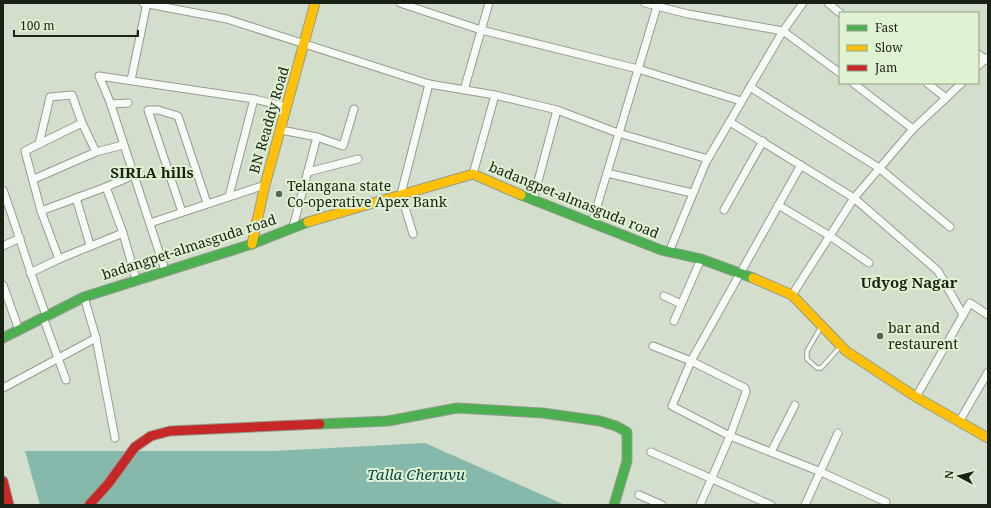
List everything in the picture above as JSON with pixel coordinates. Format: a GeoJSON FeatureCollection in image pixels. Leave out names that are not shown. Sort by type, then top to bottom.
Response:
{"type":"FeatureCollection","features":[{"type":"Feature","properties":{"kind":"street"},"geometry":{"type":"LineString","coordinates":[[131,80],[145,3],[227,20],[429,84],[495,95],[557,110],[618,133],[708,159]]}},
{"type":"Feature","properties":{"kind":"street","name":"BN Readdy Road"},"geometry":{"type":"LineString","coordinates":[[252,244],[265,186],[282,130],[315,3]]}},
{"type":"Feature","properties":{"kind":"street"},"geometry":{"type":"LineString","coordinates":[[400,3],[481,30],[638,69],[742,101]]}},
{"type":"Feature","properties":{"kind":"street"},"geometry":{"type":"LineString","coordinates":[[464,90],[489,3]]}},
{"type":"Feature","properties":{"kind":"street"},"geometry":{"type":"LineString","coordinates":[[645,3],[688,14],[783,31],[839,72]]}},
{"type":"Feature","properties":{"kind":"street"},"geometry":{"type":"LineString","coordinates":[[669,252],[692,194],[708,159],[783,31],[802,3]]}},
{"type":"Feature","properties":{"kind":"street"},"geometry":{"type":"LineString","coordinates":[[828,3],[839,12]]}},
{"type":"Feature","properties":{"kind":"street"},"geometry":{"type":"LineString","coordinates":[[592,223],[657,5]]}},
{"type":"Feature","properties":{"kind":"street"},"geometry":{"type":"LineString","coordinates":[[979,65],[987,58]]}},
{"type":"Feature","properties":{"kind":"street"},"geometry":{"type":"LineString","coordinates":[[165,270],[123,145],[111,104],[99,76],[254,99],[287,107]]}},
{"type":"Feature","properties":{"kind":"street"},"geometry":{"type":"LineString","coordinates":[[413,234],[402,194],[429,84]]}},
{"type":"Feature","properties":{"kind":"street"},"geometry":{"type":"LineString","coordinates":[[854,84],[912,129]]}},
{"type":"Feature","properties":{"kind":"street"},"geometry":{"type":"LineString","coordinates":[[928,84],[946,98]]}},
{"type":"Feature","properties":{"kind":"street"},"geometry":{"type":"LineString","coordinates":[[792,294],[854,198],[912,129],[961,84]]}},
{"type":"Feature","properties":{"kind":"street"},"geometry":{"type":"LineString","coordinates":[[750,87],[879,168],[950,226]]}},
{"type":"Feature","properties":{"kind":"street"},"geometry":{"type":"LineString","coordinates":[[39,144],[50,97],[72,95],[82,122],[96,152]]}},
{"type":"Feature","properties":{"kind":"street"},"geometry":{"type":"LineString","coordinates":[[473,174],[495,95]]}},
{"type":"Feature","properties":{"kind":"street"},"geometry":{"type":"LineString","coordinates":[[229,196],[254,99]]}},
{"type":"Feature","properties":{"kind":"street"},"geometry":{"type":"LineString","coordinates":[[111,104],[128,102]]}},
{"type":"Feature","properties":{"kind":"street"},"geometry":{"type":"LineString","coordinates":[[282,130],[317,137],[343,146],[354,109]]}},
{"type":"Feature","properties":{"kind":"street"},"geometry":{"type":"LineString","coordinates":[[182,212],[148,110],[158,110],[178,116],[207,203]]}},
{"type":"Feature","properties":{"kind":"street"},"geometry":{"type":"LineString","coordinates":[[533,200],[557,110]]}},
{"type":"Feature","properties":{"kind":"street"},"geometry":{"type":"LineString","coordinates":[[59,259],[41,211],[34,180],[25,151],[82,122]]}},
{"type":"Feature","properties":{"kind":"street"},"geometry":{"type":"LineString","coordinates":[[730,122],[854,198],[938,271],[963,315]]}},
{"type":"Feature","properties":{"kind":"street"},"geometry":{"type":"LineString","coordinates":[[293,227],[317,137]]}},
{"type":"Feature","properties":{"kind":"street"},"geometry":{"type":"LineString","coordinates":[[724,210],[763,141]]}},
{"type":"Feature","properties":{"kind":"street"},"geometry":{"type":"LineString","coordinates":[[34,180],[96,152],[123,145]]}},
{"type":"Feature","properties":{"kind":"street"},"geometry":{"type":"LineString","coordinates":[[308,172],[358,159]]}},
{"type":"Feature","properties":{"kind":"street"},"geometry":{"type":"LineString","coordinates":[[801,165],[691,361],[672,406],[730,436],[820,472],[886,502]]}},
{"type":"Feature","properties":{"kind":"street"},"geometry":{"type":"LineString","coordinates":[[607,173],[692,194]]}},
{"type":"Feature","properties":{"kind":"street","name":"badangpet-almasguda road"},"geometry":{"type":"LineString","coordinates":[[3,338],[84,297],[136,279],[252,244],[293,227],[473,174],[533,200],[669,252],[702,260],[740,272],[792,294],[846,351],[916,397],[988,438]]}},
{"type":"Feature","properties":{"kind":"street"},"geometry":{"type":"LineString","coordinates":[[41,211],[134,175]]}},
{"type":"Feature","properties":{"kind":"street"},"geometry":{"type":"LineString","coordinates":[[150,223],[207,203],[265,186]]}},
{"type":"Feature","properties":{"kind":"street"},"geometry":{"type":"LineString","coordinates":[[106,187],[123,233],[136,279]]}},
{"type":"Feature","properties":{"kind":"street"},"geometry":{"type":"LineString","coordinates":[[3,190],[66,380]]}},
{"type":"Feature","properties":{"kind":"street"},"geometry":{"type":"LineString","coordinates":[[76,198],[90,245]]}},
{"type":"Feature","properties":{"kind":"street"},"geometry":{"type":"LineString","coordinates":[[778,205],[830,236],[869,263]]}},
{"type":"Feature","properties":{"kind":"street"},"geometry":{"type":"LineString","coordinates":[[30,273],[90,245],[123,233]]}},
{"type":"Feature","properties":{"kind":"street"},"geometry":{"type":"LineString","coordinates":[[3,246],[20,238]]}},
{"type":"Feature","properties":{"kind":"street"},"geometry":{"type":"LineString","coordinates":[[674,321],[702,260]]}},
{"type":"Feature","properties":{"kind":"street"},"geometry":{"type":"LineString","coordinates":[[3,287],[18,330]]}},
{"type":"Feature","properties":{"kind":"street"},"geometry":{"type":"LineString","coordinates":[[664,296],[681,304]]}},
{"type":"Feature","properties":{"kind":"street"},"geometry":{"type":"LineString","coordinates":[[84,297],[96,338],[115,438]]}},
{"type":"Feature","properties":{"kind":"street"},"geometry":{"type":"LineString","coordinates":[[916,397],[970,303],[988,315]]}},
{"type":"Feature","properties":{"kind":"street"},"geometry":{"type":"LineString","coordinates":[[3,388],[96,338]]}},
{"type":"Feature","properties":{"kind":"street"},"geometry":{"type":"LineString","coordinates":[[652,346],[691,361],[745,388],[746,392],[730,436],[700,505]]}},
{"type":"Feature","properties":{"kind":"street"},"geometry":{"type":"LineString","coordinates":[[959,422],[988,372]]}},
{"type":"Feature","properties":{"kind":"street"},"geometry":{"type":"LineString","coordinates":[[771,452],[795,405]]}},
{"type":"Feature","properties":{"kind":"street"},"geometry":{"type":"LineString","coordinates":[[89,505],[108,484],[135,447],[151,436],[170,431],[388,421],[457,408],[543,413],[600,421],[616,426],[627,432],[627,461],[614,505]]}},
{"type":"Feature","properties":{"kind":"street"},"geometry":{"type":"LineString","coordinates":[[805,505],[838,432]]}},
{"type":"Feature","properties":{"kind":"street"},"geometry":{"type":"LineString","coordinates":[[651,452],[771,505]]}},
{"type":"Feature","properties":{"kind":"street"},"geometry":{"type":"LineString","coordinates":[[3,481],[9,505]]}},
{"type":"Feature","properties":{"kind":"street"},"geometry":{"type":"LineString","coordinates":[[639,495],[662,505]]}},
{"type":"Feature","properties":{"kind":"lane"},"geometry":{"type":"LineString","coordinates":[[822,326],[807,351],[807,359],[817,368],[821,368],[841,346]]}},
{"type":"Feature","properties":{"kind":"water","name":"Talla Cheruvu"},"geometry":{"type":"Polygon","coordinates":[[[425,443],[565,505],[40,505],[25,451],[274,451],[425,443]]]}},
{"type":"Feature","properties":{"kind":"traffic: fast"},"geometry":{"type":"LineString","coordinates":[[521,195],[661,250],[701,259],[753,278]]}},
{"type":"Feature","properties":{"kind":"traffic: fast"},"geometry":{"type":"LineString","coordinates":[[3,338],[84,297],[252,244],[308,222]]}},
{"type":"Feature","properties":{"kind":"traffic: fast"},"geometry":{"type":"LineString","coordinates":[[320,424],[388,421],[457,408],[543,413],[600,421],[616,426],[627,432],[627,461],[614,505]]}},
{"type":"Feature","properties":{"kind":"traffic: slow"},"geometry":{"type":"LineString","coordinates":[[252,244],[265,185],[315,3]]}},
{"type":"Feature","properties":{"kind":"traffic: slow"},"geometry":{"type":"LineString","coordinates":[[308,222],[473,174],[521,195]]}},
{"type":"Feature","properties":{"kind":"traffic: slow"},"geometry":{"type":"LineString","coordinates":[[753,278],[792,295],[846,351],[916,397],[988,438]]}},
{"type":"Feature","properties":{"kind":"traffic: jam"},"geometry":{"type":"LineString","coordinates":[[89,505],[108,484],[135,447],[151,436],[170,431],[320,424]]}},
{"type":"Feature","properties":{"kind":"traffic: jam"},"geometry":{"type":"LineString","coordinates":[[3,481],[9,505]]}},
{"type":"Feature","properties":{"kind":"place","name":"Telangana state Co-operative Apex Bank"},"geometry":{"type":"Point","coordinates":[279,194]}},
{"type":"Feature","properties":{"kind":"place","name":"bar and restaurent"},"geometry":{"type":"Point","coordinates":[880,336]}},
{"type":"Feature","properties":{"kind":"district","name":"SIRLA hills"},"geometry":{"type":"Point","coordinates":[152,173]}},
{"type":"Feature","properties":{"kind":"district","name":"Udyog Nagar"},"geometry":{"type":"Point","coordinates":[909,283]}}]}
